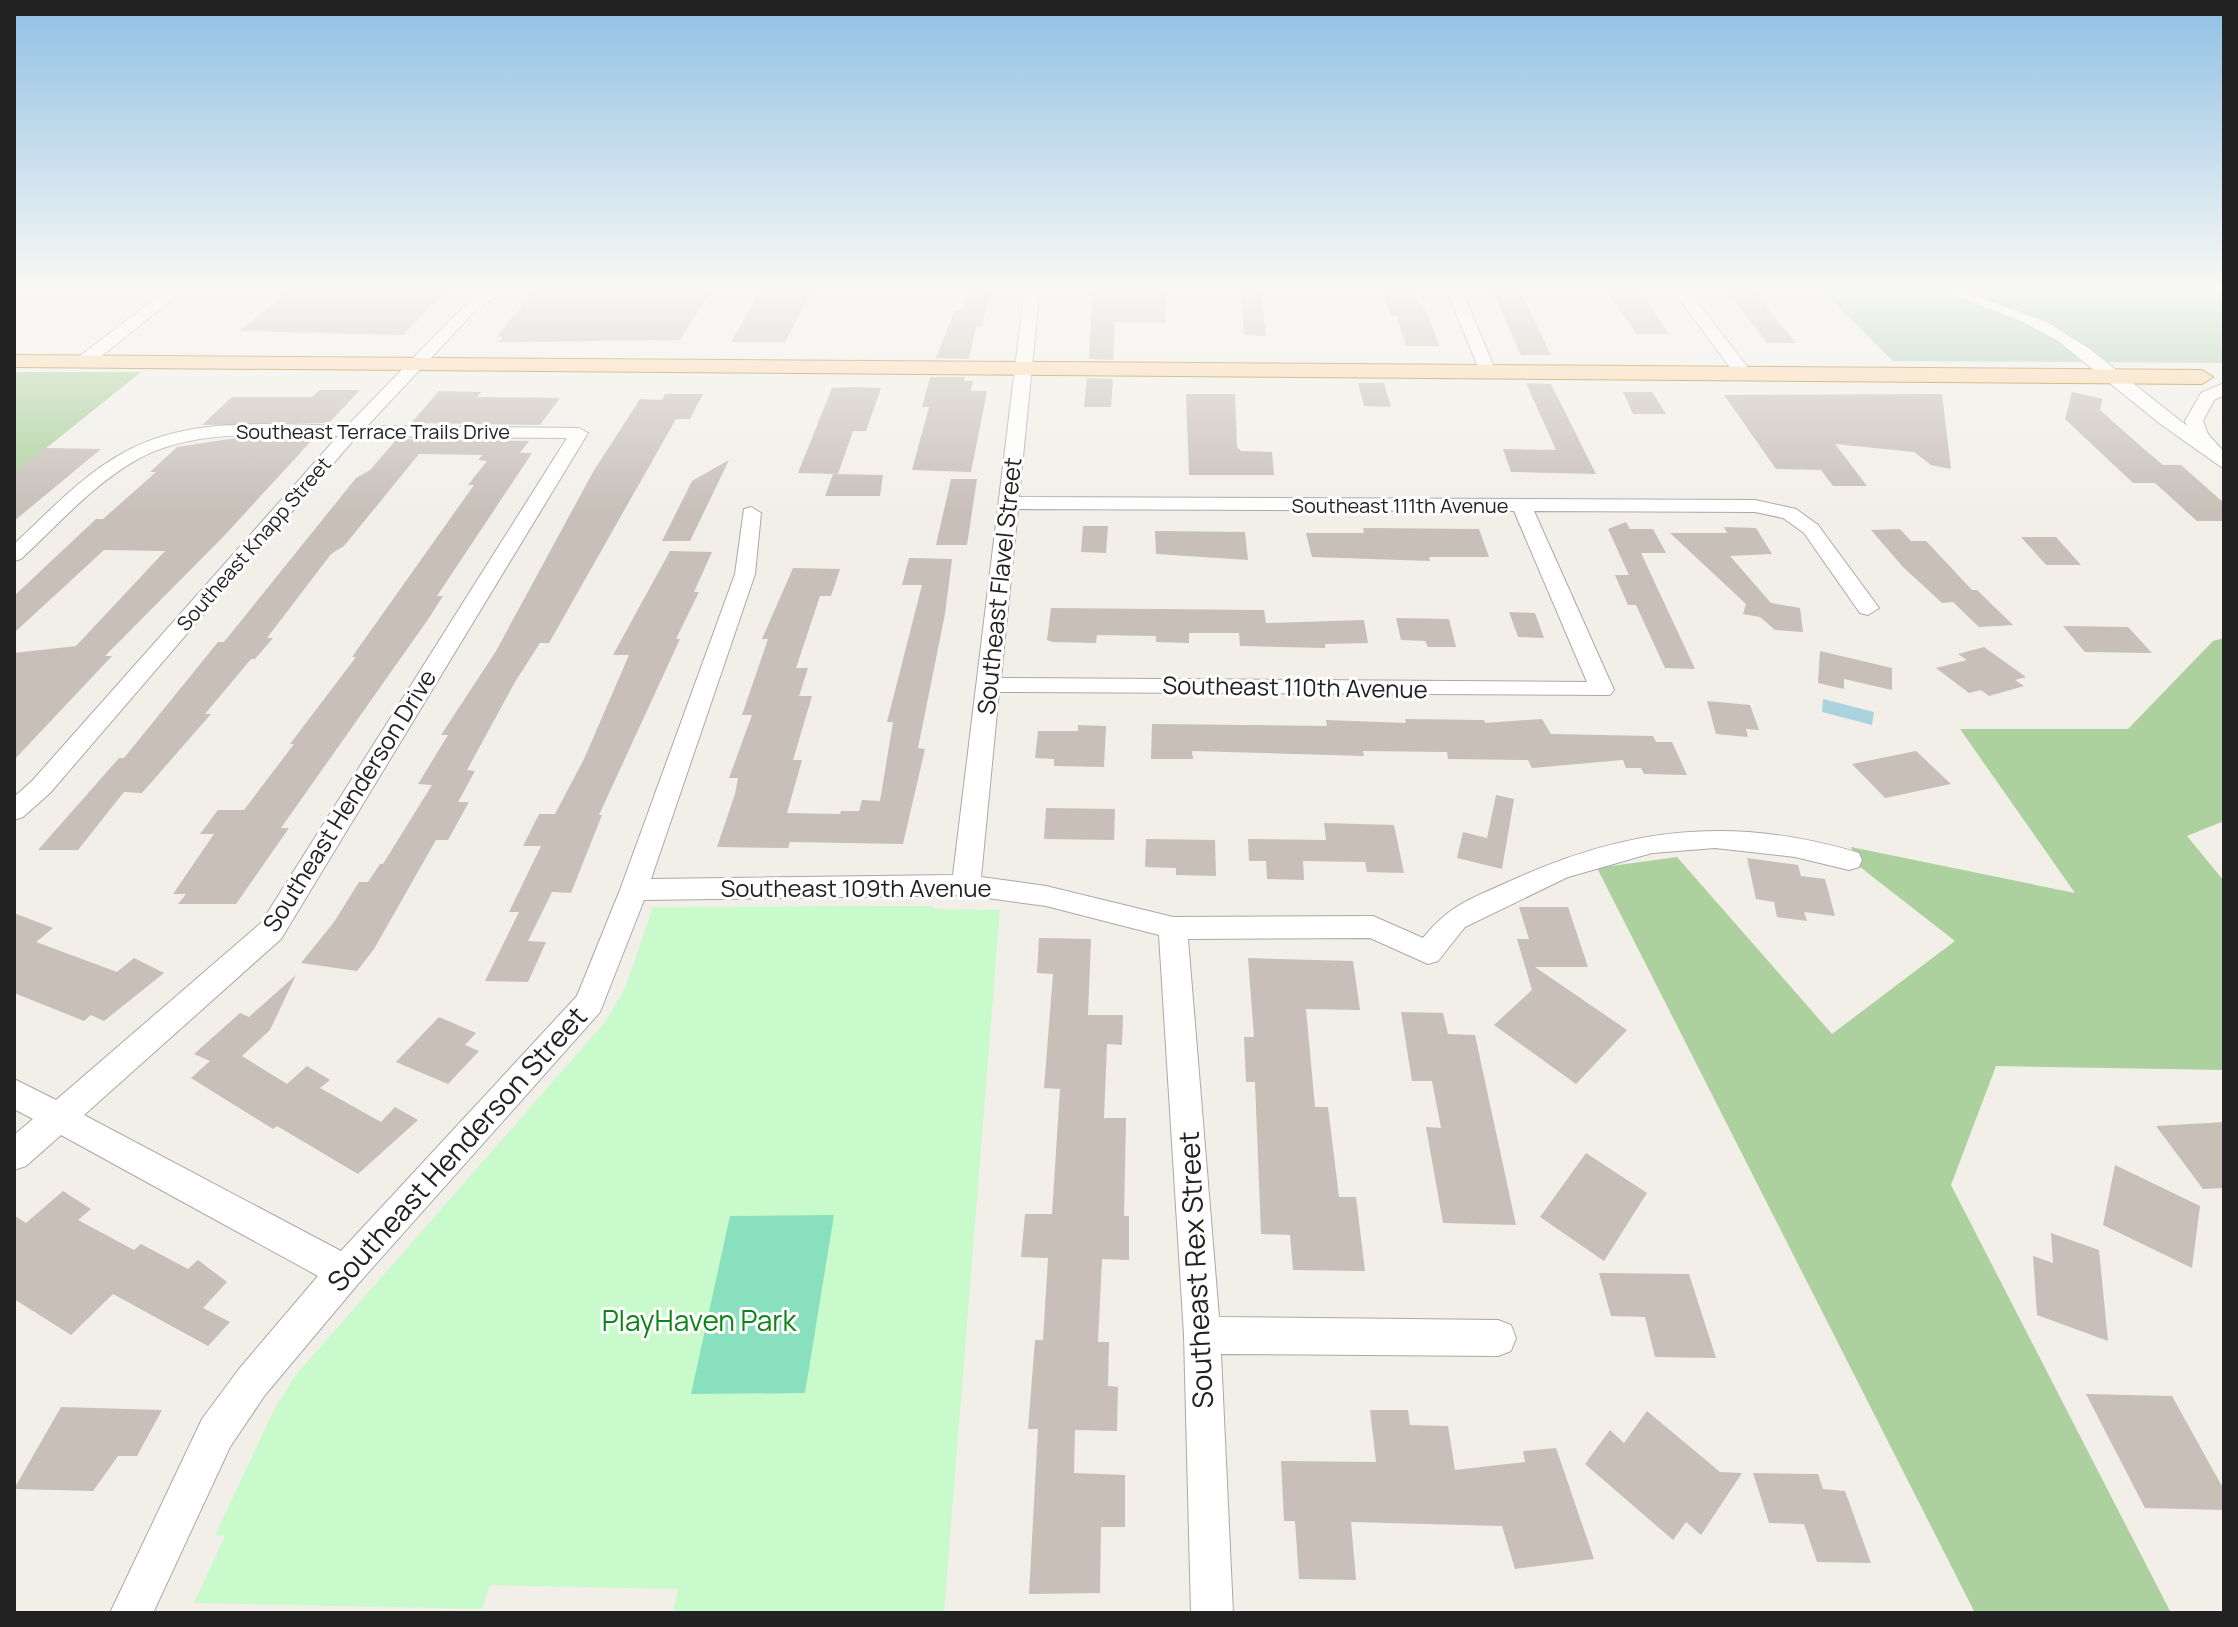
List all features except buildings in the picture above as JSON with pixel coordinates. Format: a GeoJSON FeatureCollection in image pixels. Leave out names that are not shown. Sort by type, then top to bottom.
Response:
{"type":"FeatureCollection","features":[{"type":"Feature","properties":{"kind":"main road"},"geometry":{"type":"LineString","coordinates":[[78,362],[2110,374],[2213,378]]}},
{"type":"Feature","properties":{"kind":"street","name":"Southeast Flavel Street"},"geometry":{"type":"LineString","coordinates":[[966,885],[1024,362]]}},
{"type":"Feature","properties":{"kind":"street"},"geometry":{"type":"LineString","coordinates":[[1484,362],[1488,372]]}},
{"type":"Feature","properties":{"kind":"street"},"geometry":{"type":"LineString","coordinates":[[1735,362],[1743,373]]}},
{"type":"Feature","properties":{"kind":"street"},"geometry":{"type":"LineString","coordinates":[[2093,362],[2178,431],[2208,448],[2224,463]]}},
{"type":"Feature","properties":{"kind":"street","name":"Southeast Knapp Street"},"geometry":{"type":"LineString","coordinates":[[14,811],[41,787],[352,431],[416,364]]}},
{"type":"Feature","properties":{"kind":"street"},"geometry":{"type":"LineString","coordinates":[[2208,448],[2194,421],[2207,397],[2224,388]]}},
{"type":"Feature","properties":{"kind":"street","name":"Southeast Terrace Trails Drive"},"geometry":{"type":"LineString","coordinates":[[14,555],[107,473],[132,455],[163,443],[201,434],[240,430],[579,433]]}},
{"type":"Feature","properties":{"kind":"street","name":"Southeast Henderson Drive"},"geometry":{"type":"LineString","coordinates":[[14,1155],[61,1118],[271,931],[579,433]]}},
{"type":"Feature","properties":{"kind":"street","name":"Southeast 111th Avenue"},"geometry":{"type":"LineString","coordinates":[[1010,503],[1755,506],[1789,513],[1811,529],[1868,608]]}},
{"type":"Feature","properties":{"kind":"street","name":"Southeast 110th Avenue"},"geometry":{"type":"LineString","coordinates":[[989,685],[1602,690],[1522,506]]}},
{"type":"Feature","properties":{"kind":"street","name":"Southeast Henderson Street"},"geometry":{"type":"LineString","coordinates":[[131,1613],[216,1433],[252,1382],[345,1272],[571,1027],[601,978],[745,574],[751,513]]}},
{"type":"Feature","properties":{"kind":"street","name":"Southeast 109th Avenue"},"geometry":{"type":"LineString","coordinates":[[634,890],[966,885],[1046,896],[1173,928],[1373,927],[1428,953],[1455,919],[1503,895],[1559,870],[1652,843],[1715,838],[1795,847],[1849,860]]}},
{"type":"Feature","properties":{"kind":"street","name":"Southeast Rex Street"},"geometry":{"type":"LineString","coordinates":[[1173,928],[1202,1335],[1212,1613]]}},
{"type":"Feature","properties":{"kind":"street"},"geometry":{"type":"LineString","coordinates":[[14,1093],[345,1272]]}},
{"type":"Feature","properties":{"kind":"street"},"geometry":{"type":"LineString","coordinates":[[1202,1335],[1498,1338]]}},
{"type":"Feature","properties":{"kind":"green space"},"geometry":{"type":"Polygon","coordinates":[[[2046,362],[2224,362],[2224,363],[2046,362]]]}},
{"type":"Feature","properties":{"kind":"green space"},"geometry":{"type":"Polygon","coordinates":[[[14,372],[141,372],[14,474],[14,372]]]}},
{"type":"Feature","properties":{"kind":"green space"},"geometry":{"type":"Polygon","coordinates":[[[2224,638],[2224,821],[2187,836],[2224,881],[2224,1070],[1996,1066],[1951,1185],[2171,1613],[1975,1613],[1597,868],[1677,857],[1832,1034],[1955,941],[1860,867],[1851,847],[2075,893],[1960,729],[2128,729],[2213,641],[2224,638]]]}},
{"type":"Feature","properties":{"kind":"green space","name":"PlayHaven Park"},"geometry":{"type":"Polygon","coordinates":[[[932,906],[933,909],[1000,910],[944,1613],[673,1613],[678,1589],[490,1585],[482,1609],[194,1603],[225,1536],[215,1535],[275,1408],[295,1376],[606,1021],[625,988],[653,907],[932,906]]]}},
{"type":"Feature","properties":{"kind":"green space"},"geometry":{"type":"Polygon","coordinates":[[[834,1215],[805,1393],[691,1394],[730,1216],[834,1215]]]}},
{"type":"Feature","properties":{"kind":"water"},"geometry":{"type":"Polygon","coordinates":[[[1823,699],[1874,712],[1872,725],[1822,712],[1823,699]]]}}]}
